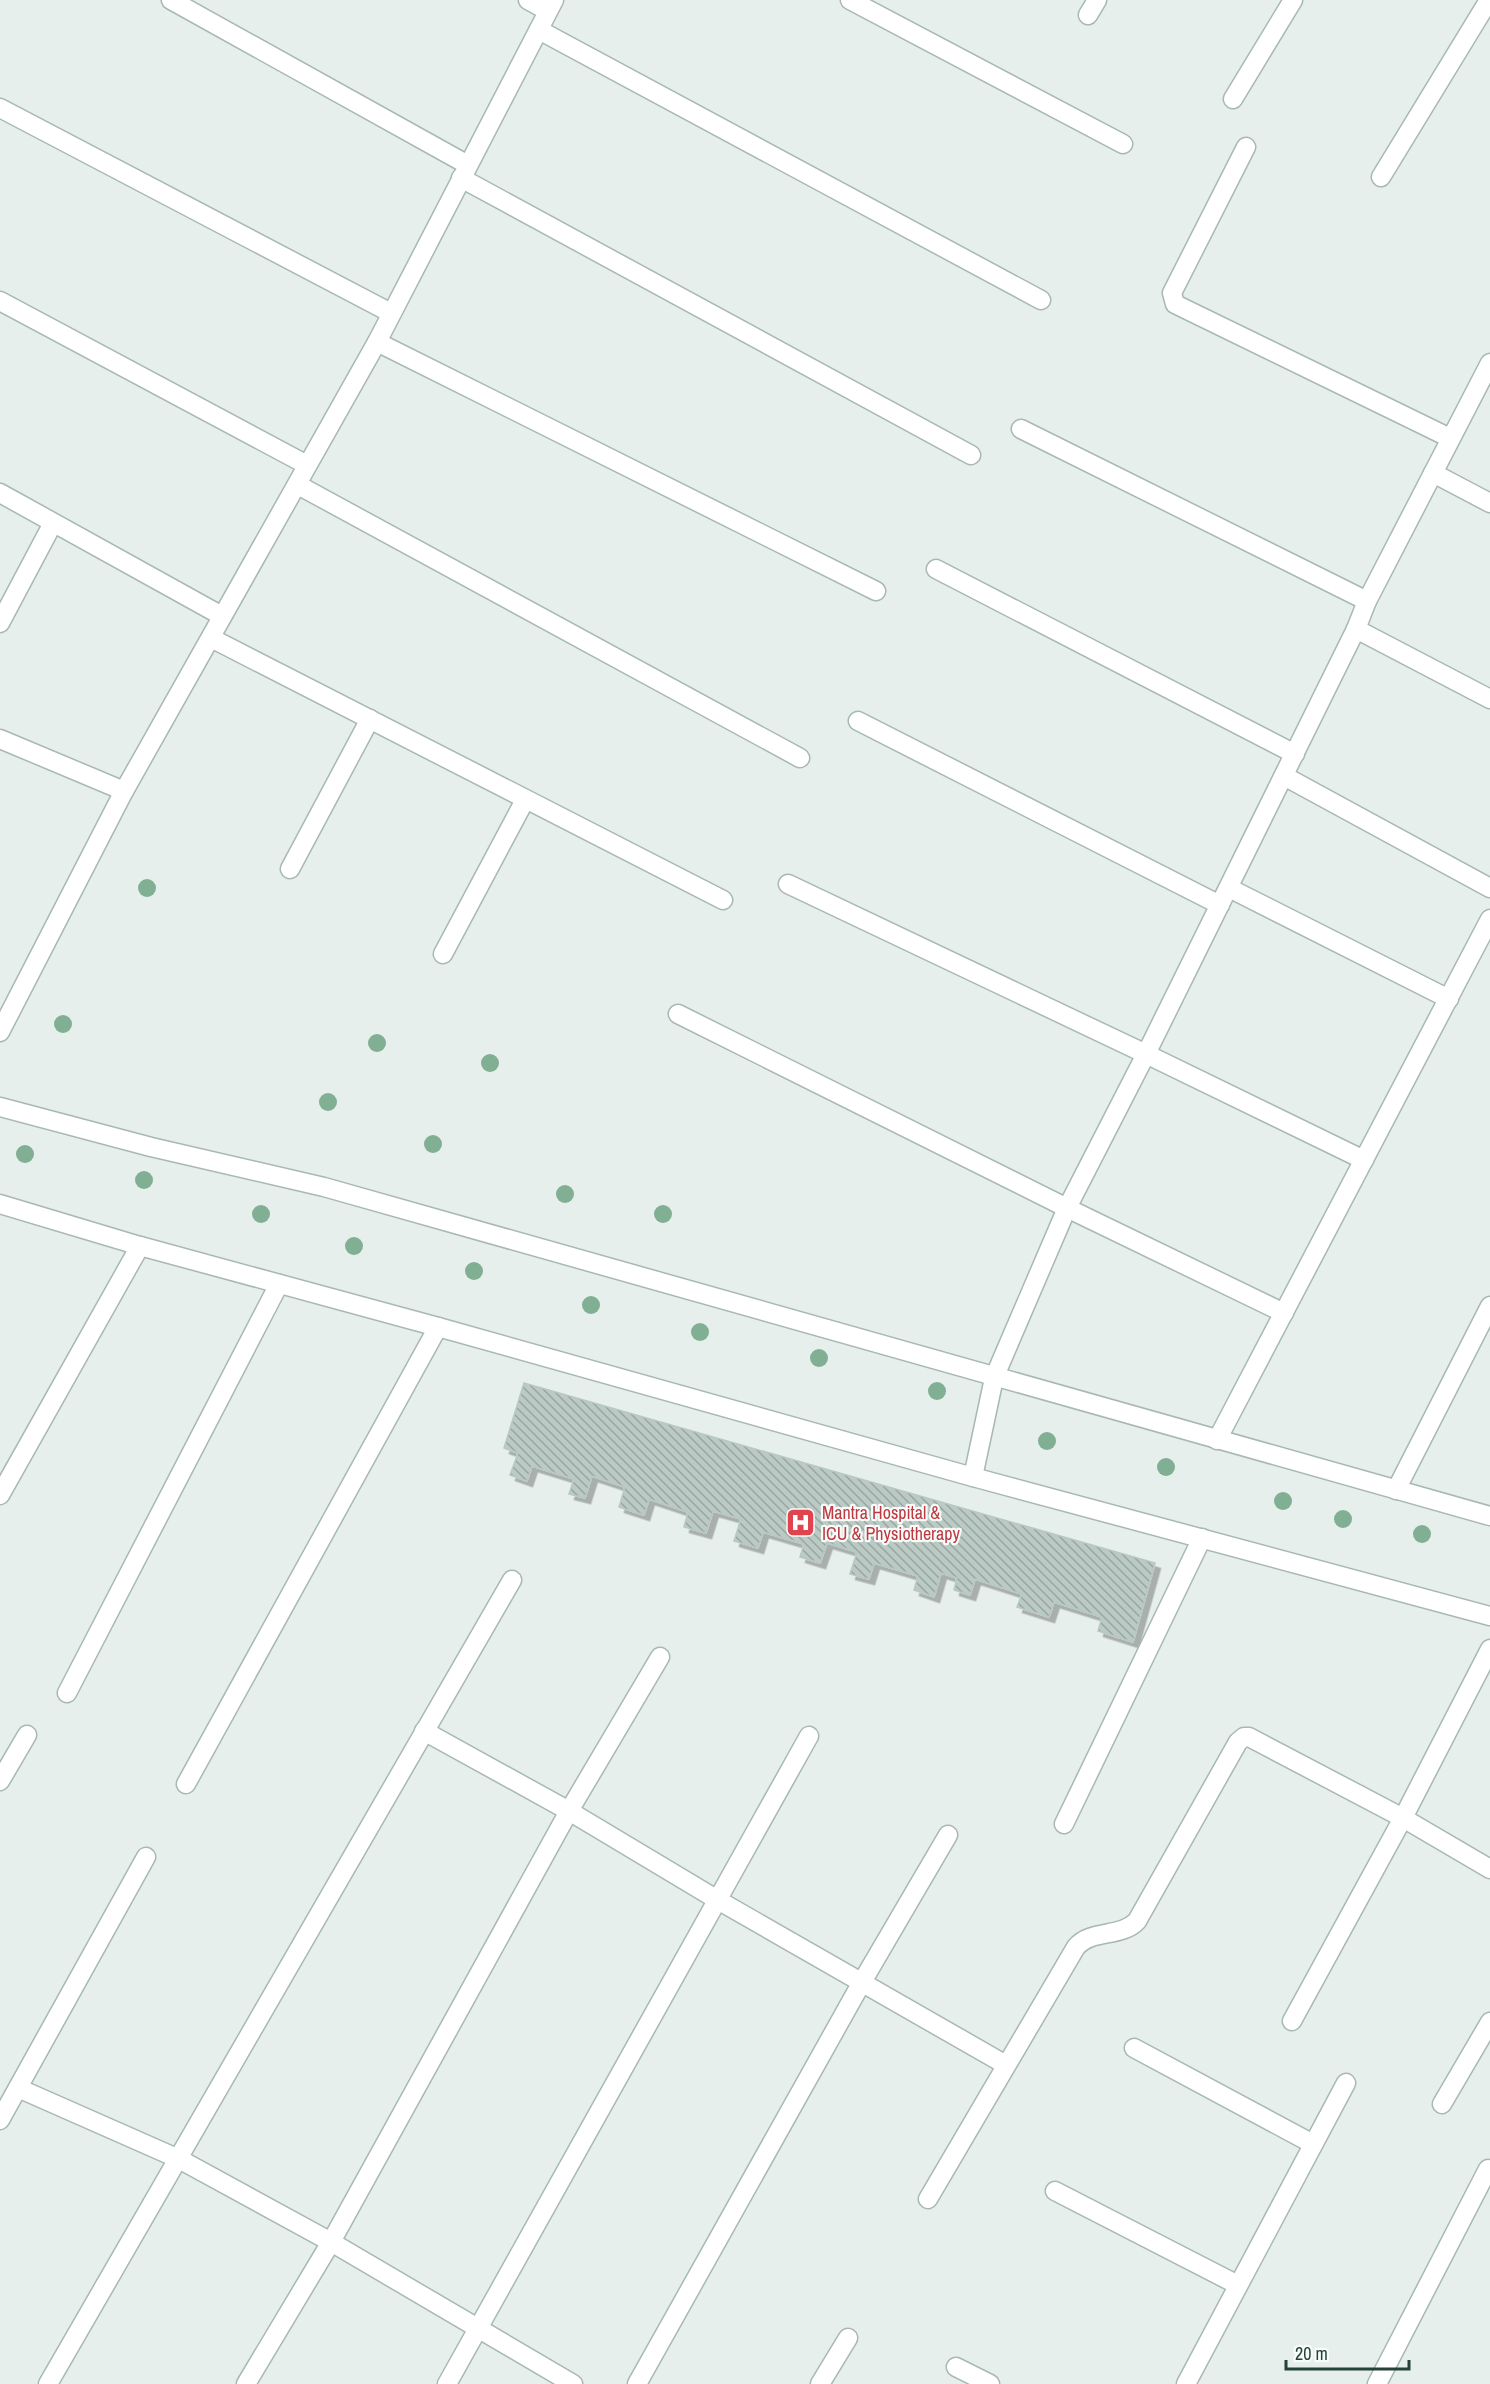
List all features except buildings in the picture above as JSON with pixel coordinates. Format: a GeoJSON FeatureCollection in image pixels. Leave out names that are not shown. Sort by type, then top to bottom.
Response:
{"type":"FeatureCollection","features":[{"type":"Feature","properties":{"kind":"street"},"geometry":{"type":"LineString","coordinates":[[171,0],[464,171],[971,455]]}},
{"type":"Feature","properties":{"kind":"street"},"geometry":{"type":"LineString","coordinates":[[0,1032],[124,791],[298,485],[376,342],[551,5],[528,0]]}},
{"type":"Feature","properties":{"kind":"street"},"geometry":{"type":"LineString","coordinates":[[850,0],[1123,144]]}},
{"type":"Feature","properties":{"kind":"street"},"geometry":{"type":"LineString","coordinates":[[1233,99],[1293,0]]}},
{"type":"Feature","properties":{"kind":"street"},"geometry":{"type":"LineString","coordinates":[[1381,177],[1489,0]]}},
{"type":"Feature","properties":{"kind":"street"},"geometry":{"type":"LineString","coordinates":[[538,30],[1041,300]]}},
{"type":"Feature","properties":{"kind":"street"},"geometry":{"type":"LineString","coordinates":[[0,108],[391,313]]}},
{"type":"Feature","properties":{"kind":"street"},"geometry":{"type":"LineString","coordinates":[[1246,147],[1172,292],[1175,304],[1450,438]]}},
{"type":"Feature","properties":{"kind":"street"},"geometry":{"type":"LineString","coordinates":[[0,301],[307,465]]}},
{"type":"Feature","properties":{"kind":"street"},"geometry":{"type":"LineString","coordinates":[[376,342],[876,591]]}},
{"type":"Feature","properties":{"kind":"street"},"geometry":{"type":"LineString","coordinates":[[973,1477],[994,1378],[1067,1208],[1229,888],[1356,629],[1367,601],[1490,363]]}},
{"type":"Feature","properties":{"kind":"street"},"geometry":{"type":"LineString","coordinates":[[1021,429],[1367,601]]}},
{"type":"Feature","properties":{"kind":"street"},"geometry":{"type":"LineString","coordinates":[[1433,473],[1490,503]]}},
{"type":"Feature","properties":{"kind":"street"},"geometry":{"type":"LineString","coordinates":[[298,485],[800,758]]}},
{"type":"Feature","properties":{"kind":"street"},"geometry":{"type":"LineString","coordinates":[[0,494],[222,616]]}},
{"type":"Feature","properties":{"kind":"street"},"geometry":{"type":"LineString","coordinates":[[0,622],[53,523]]}},
{"type":"Feature","properties":{"kind":"street"},"geometry":{"type":"LineString","coordinates":[[936,569],[1295,754]]}},
{"type":"Feature","properties":{"kind":"street"},"geometry":{"type":"LineString","coordinates":[[1356,629],[1490,699]]}},
{"type":"Feature","properties":{"kind":"street"},"geometry":{"type":"LineString","coordinates":[[211,638],[723,900]]}},
{"type":"Feature","properties":{"kind":"street"},"geometry":{"type":"LineString","coordinates":[[291,869],[370,719]]}},
{"type":"Feature","properties":{"kind":"street"},"geometry":{"type":"LineString","coordinates":[[858,721],[1220,905]]}},
{"type":"Feature","properties":{"kind":"street"},"geometry":{"type":"LineString","coordinates":[[0,739],[124,791]]}},
{"type":"Feature","properties":{"kind":"street"},"geometry":{"type":"LineString","coordinates":[[1284,776],[1490,888]]}},
{"type":"Feature","properties":{"kind":"street"},"geometry":{"type":"LineString","coordinates":[[443,954],[525,800]]}},
{"type":"Feature","properties":{"kind":"street"},"geometry":{"type":"LineString","coordinates":[[788,884],[1364,1160]]}},
{"type":"Feature","properties":{"kind":"street"},"geometry":{"type":"LineString","coordinates":[[1229,888],[1449,999]]}},
{"type":"Feature","properties":{"kind":"street"},"geometry":{"type":"LineString","coordinates":[[1217,1440],[1490,919]]}},
{"type":"Feature","properties":{"kind":"street"},"geometry":{"type":"LineString","coordinates":[[678,1014],[1067,1208],[1284,1313]]}},
{"type":"Feature","properties":{"kind":"street"},"geometry":{"type":"LineString","coordinates":[[0,1107],[152,1147],[324,1187],[994,1378],[1490,1516]]}},
{"type":"Feature","properties":{"kind":"street"},"geometry":{"type":"LineString","coordinates":[[0,1204],[140,1246],[438,1326],[973,1477],[1490,1616]]}},
{"type":"Feature","properties":{"kind":"street"},"geometry":{"type":"LineString","coordinates":[[0,1495],[140,1246]]}},
{"type":"Feature","properties":{"kind":"street"},"geometry":{"type":"LineString","coordinates":[[67,1693],[279,1284]]}},
{"type":"Feature","properties":{"kind":"street"},"geometry":{"type":"LineString","coordinates":[[1396,1490],[1490,1306]]}},
{"type":"Feature","properties":{"kind":"street"},"geometry":{"type":"LineString","coordinates":[[186,1784],[438,1326]]}},
{"type":"Feature","properties":{"kind":"street"},"geometry":{"type":"LineString","coordinates":[[1064,1824],[1202,1538]]}},
{"type":"Feature","properties":{"kind":"street"},"geometry":{"type":"LineString","coordinates":[[48,2384],[512,1580]]}},
{"type":"Feature","properties":{"kind":"street"},"geometry":{"type":"LineString","coordinates":[[1292,2021],[1403,1818],[1490,1649]]}},
{"type":"Feature","properties":{"kind":"street"},"geometry":{"type":"LineString","coordinates":[[246,2384],[332,2242],[569,1810],[660,1657]]}},
{"type":"Feature","properties":{"kind":"street"},"geometry":{"type":"LineString","coordinates":[[424,1731],[569,1810],[716,1899],[1006,2065]]}},
{"type":"Feature","properties":{"kind":"street"},"geometry":{"type":"LineString","coordinates":[[0,1781],[27,1735]]}},
{"type":"Feature","properties":{"kind":"street"},"geometry":{"type":"LineString","coordinates":[[447,2384],[809,1736]]}},
{"type":"Feature","properties":{"kind":"street"},"geometry":{"type":"LineString","coordinates":[[928,2199],[1078,1943],[1131,1928],[1137,1921],[1241,1739],[1249,1737],[1403,1818],[1490,1869]]}},
{"type":"Feature","properties":{"kind":"street"},"geometry":{"type":"LineString","coordinates":[[636,2384],[948,1834]]}},
{"type":"Feature","properties":{"kind":"street"},"geometry":{"type":"LineString","coordinates":[[0,2120],[146,1857]]}},
{"type":"Feature","properties":{"kind":"street"},"geometry":{"type":"LineString","coordinates":[[1442,2104],[1490,2022]]}},
{"type":"Feature","properties":{"kind":"street"},"geometry":{"type":"LineString","coordinates":[[1134,2048],[1313,2144]]}},
{"type":"Feature","properties":{"kind":"street"},"geometry":{"type":"LineString","coordinates":[[1186,2384],[1346,2083]]}},
{"type":"Feature","properties":{"kind":"street"},"geometry":{"type":"LineString","coordinates":[[18,2088],[179,2159],[332,2242],[573,2384]]}},
{"type":"Feature","properties":{"kind":"street"},"geometry":{"type":"LineString","coordinates":[[1377,2384],[1488,2169]]}},
{"type":"Feature","properties":{"kind":"street"},"geometry":{"type":"LineString","coordinates":[[1055,2191],[1238,2285]]}},
{"type":"Feature","properties":{"kind":"street"},"geometry":{"type":"LineString","coordinates":[[820,2384],[848,2338]]}},
{"type":"Feature","properties":{"kind":"street"},"geometry":{"type":"LineString","coordinates":[[956,2367],[990,2384]]}},
{"type":"Feature","properties":{"kind":"place","name":"Mantra Hospital & ICU & Physiotherapy"},"geometry":{"type":"Point","coordinates":[801,1523]}}]}
